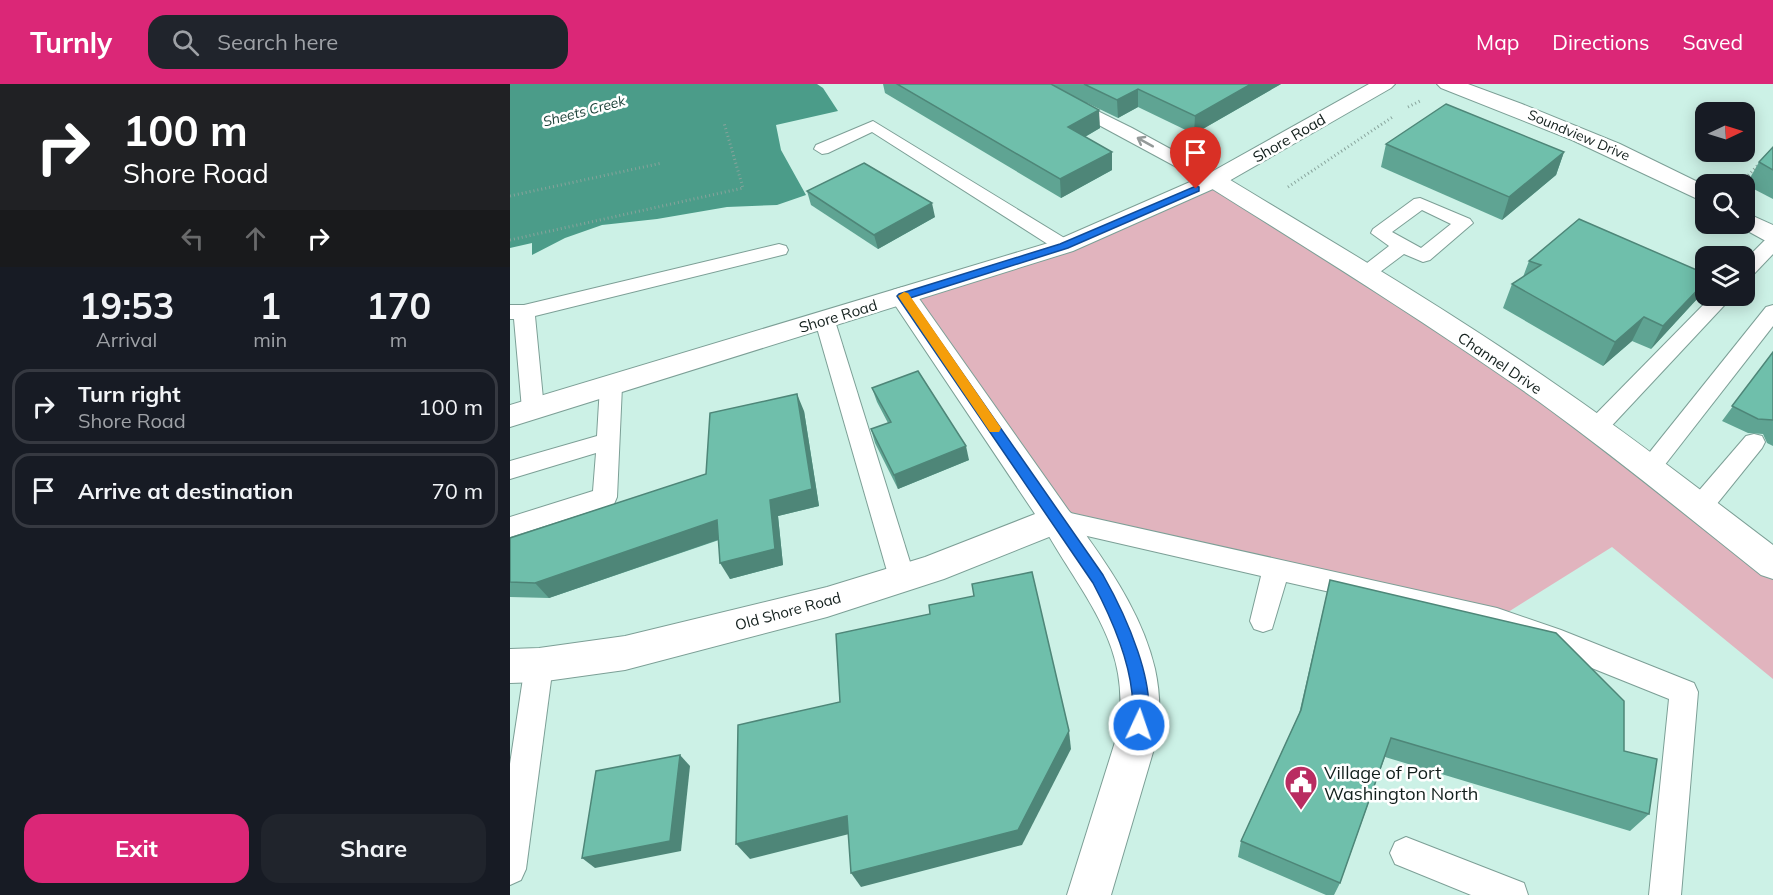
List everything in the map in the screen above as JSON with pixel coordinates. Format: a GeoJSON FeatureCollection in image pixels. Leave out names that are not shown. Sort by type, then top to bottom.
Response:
{"type":"FeatureCollection","features":[{"type":"Feature","properties":{"kind":"street","name":"Shore Road"},"geometry":{"type":"LineString","coordinates":[[522,412],[1064,246],[1215,180],[1384,84]]}},
{"type":"Feature","properties":{"kind":"street","name":"Soundview Drive"},"geometry":{"type":"LineString","coordinates":[[1449,84],[1587,137],[1641,161],[1695,190]]}},
{"type":"Feature","properties":{"kind":"street","name":"Channel Drive"},"geometry":{"type":"LineString","coordinates":[[1215,180],[1525,378],[1596,428],[1773,565]]}},
{"type":"Feature","properties":{"kind":"street"},"geometry":{"type":"LineString","coordinates":[[1755,225],[1773,235]]}},
{"type":"Feature","properties":{"kind":"street"},"geometry":{"type":"LineString","coordinates":[[903,296],[1098,579],[1116,611],[1134,665],[1140,695],[1139,725],[1089,895]]}},
{"type":"Feature","properties":{"kind":"street","name":"Old Shore Road"},"geometry":{"type":"LineString","coordinates":[[524,665],[626,653],[827,602],[902,578],[1058,520]]}},
{"type":"Feature","properties":{"kind":"lane"},"geometry":{"type":"LineString","coordinates":[[1031,84],[1126,131],[1215,180]]}},
{"type":"Feature","properties":{"kind":"lane"},"geometry":{"type":"LineString","coordinates":[[822,149],[873,126],[1064,246]]}},
{"type":"Feature","properties":{"kind":"lane"},"geometry":{"type":"LineString","coordinates":[[1755,262],[1773,243]]}},
{"type":"Feature","properties":{"kind":"lane"},"geometry":{"type":"LineString","coordinates":[[1365,274],[1402,246]]}},
{"type":"Feature","properties":{"kind":"lane"},"geometry":{"type":"LineString","coordinates":[[522,412],[517,312],[779,250]]}},
{"type":"Feature","properties":{"kind":"lane"},"geometry":{"type":"LineString","coordinates":[[1596,428],[1712,306]]}},
{"type":"Feature","properties":{"kind":"lane"},"geometry":{"type":"LineString","coordinates":[[1649,469],[1773,312]]}},
{"type":"Feature","properties":{"kind":"lane"},"geometry":{"type":"LineString","coordinates":[[825,321],[902,578]]}},
{"type":"Feature","properties":{"kind":"lane"},"geometry":{"type":"LineString","coordinates":[[510,527],[605,496],[611,386]]}},
{"type":"Feature","properties":{"kind":"lane"},"geometry":{"type":"LineString","coordinates":[[510,470],[608,441]]}},
{"type":"Feature","properties":{"kind":"lane"},"geometry":{"type":"LineString","coordinates":[[1700,508],[1754,442]]}},
{"type":"Feature","properties":{"kind":"lane"},"geometry":{"type":"LineString","coordinates":[[1058,520],[1497,619],[1551,638],[1684,692],[1665,895]]}},
{"type":"Feature","properties":{"kind":"lane"},"geometry":{"type":"LineString","coordinates":[[1263,621],[1276,569]]}},
{"type":"Feature","properties":{"kind":"lane"},"geometry":{"type":"LineString","coordinates":[[510,869],[524,665]]}},
{"type":"Feature","properties":{"kind":"lane"},"geometry":{"type":"LineString","coordinates":[[1406,853],[1512,895]]}},
{"type":"Feature","properties":{"kind":"path"},"geometry":{"type":"LineString","coordinates":[[1287,191],[1292,183],[1419,100],[1426,99]]}},
{"type":"Feature","properties":{"kind":"path"},"geometry":{"type":"LineString","coordinates":[[510,240],[743,188],[724,123]]}},
{"type":"Feature","properties":{"kind":"path"},"geometry":{"type":"LineString","coordinates":[[1750,174],[1765,158]]}},
{"type":"Feature","properties":{"kind":"path"},"geometry":{"type":"LineString","coordinates":[[510,196],[662,164]]}},
{"type":"Feature","properties":{"kind":"shaded area"},"geometry":{"type":"Polygon","coordinates":[[[1210,181],[1344,261],[1773,565],[1773,679],[1612,547],[1497,619],[1057,520],[903,296],[1064,246],[1210,181]]]}},
{"type":"Feature","properties":{"kind":"water","name":"Sheets Creek"},"geometry":{"type":"Polygon","coordinates":[[[510,84],[817,84],[823,88],[838,111],[776,125],[781,150],[806,195],[777,205],[727,207],[657,219],[602,225],[565,238],[532,255],[532,243],[510,248],[510,84]]]}},
{"type":"Feature","properties":{"kind":"building"},"geometry":{"type":"Polygon","coordinates":[[[897,84],[1051,84],[1099,110],[1068,127],[1112,152],[1060,179],[897,84]]]}},
{"type":"Feature","properties":{"kind":"building"},"geometry":{"type":"Polygon","coordinates":[[[1084,84],[1251,84],[1195,116],[1138,89],[1117,100],[1084,84]]]}},
{"type":"Feature","properties":{"kind":"building"},"geometry":{"type":"Polygon","coordinates":[[[1446,104],[1564,152],[1509,197],[1386,144],[1446,104]]]}},
{"type":"Feature","properties":{"kind":"building"},"geometry":{"type":"Polygon","coordinates":[[[1773,147],[1773,170],[1759,162],[1773,147]]]}},
{"type":"Feature","properties":{"kind":"building"},"geometry":{"type":"Polygon","coordinates":[[[864,163],[932,203],[874,235],[807,191],[864,163]]]}},
{"type":"Feature","properties":{"kind":"building"},"geometry":{"type":"Polygon","coordinates":[[[1579,219],[1695,269],[1695,293],[1663,326],[1644,317],[1615,342],[1512,284],[1541,265],[1529,261],[1579,219]]]}},
{"type":"Feature","properties":{"kind":"building"},"geometry":{"type":"Polygon","coordinates":[[[1773,352],[1773,420],[1758,419],[1732,406],[1773,352]]]}},
{"type":"Feature","properties":{"kind":"building"},"geometry":{"type":"Polygon","coordinates":[[[918,371],[966,446],[894,475],[871,429],[891,422],[872,388],[918,371]]]}},
{"type":"Feature","properties":{"kind":"building"},"geometry":{"type":"Polygon","coordinates":[[[797,394],[812,489],[770,500],[775,549],[720,563],[717,520],[535,583],[510,582],[510,538],[706,474],[710,413],[797,394]]]}},
{"type":"Feature","properties":{"kind":"building"},"geometry":{"type":"Polygon","coordinates":[[[1032,572],[1069,731],[1018,830],[851,873],[847,816],[736,844],[738,725],[840,702],[836,634],[930,614],[929,605],[974,596],[972,584],[1032,572]]]}},
{"type":"Feature","properties":{"kind":"building"},"geometry":{"type":"Polygon","coordinates":[[[1330,580],[1556,633],[1624,701],[1624,751],[1657,759],[1649,814],[1391,738],[1340,883],[1241,841],[1301,710],[1330,580]]]}},
{"type":"Feature","properties":{"kind":"building"},"geometry":{"type":"Polygon","coordinates":[[[680,755],[670,841],[582,858],[596,771],[680,755]]]}},
{"type":"Feature","properties":{"kind":"slow traffic"},"geometry":{"type":"LineString","coordinates":[[904,296],[994,428]]}},
{"type":"Feature","properties":{"kind":"place","name":"Village of Port Washington North"},"geometry":{"type":"Point","coordinates":[1301,811]}},
{"type":"Feature","properties":{"kind":"route"},"geometry":{"type":"LineString","coordinates":[[1139,725],[1140,695],[1134,665],[1116,611],[1098,579],[903,296],[1064,246],[1196,189]]}}]}
